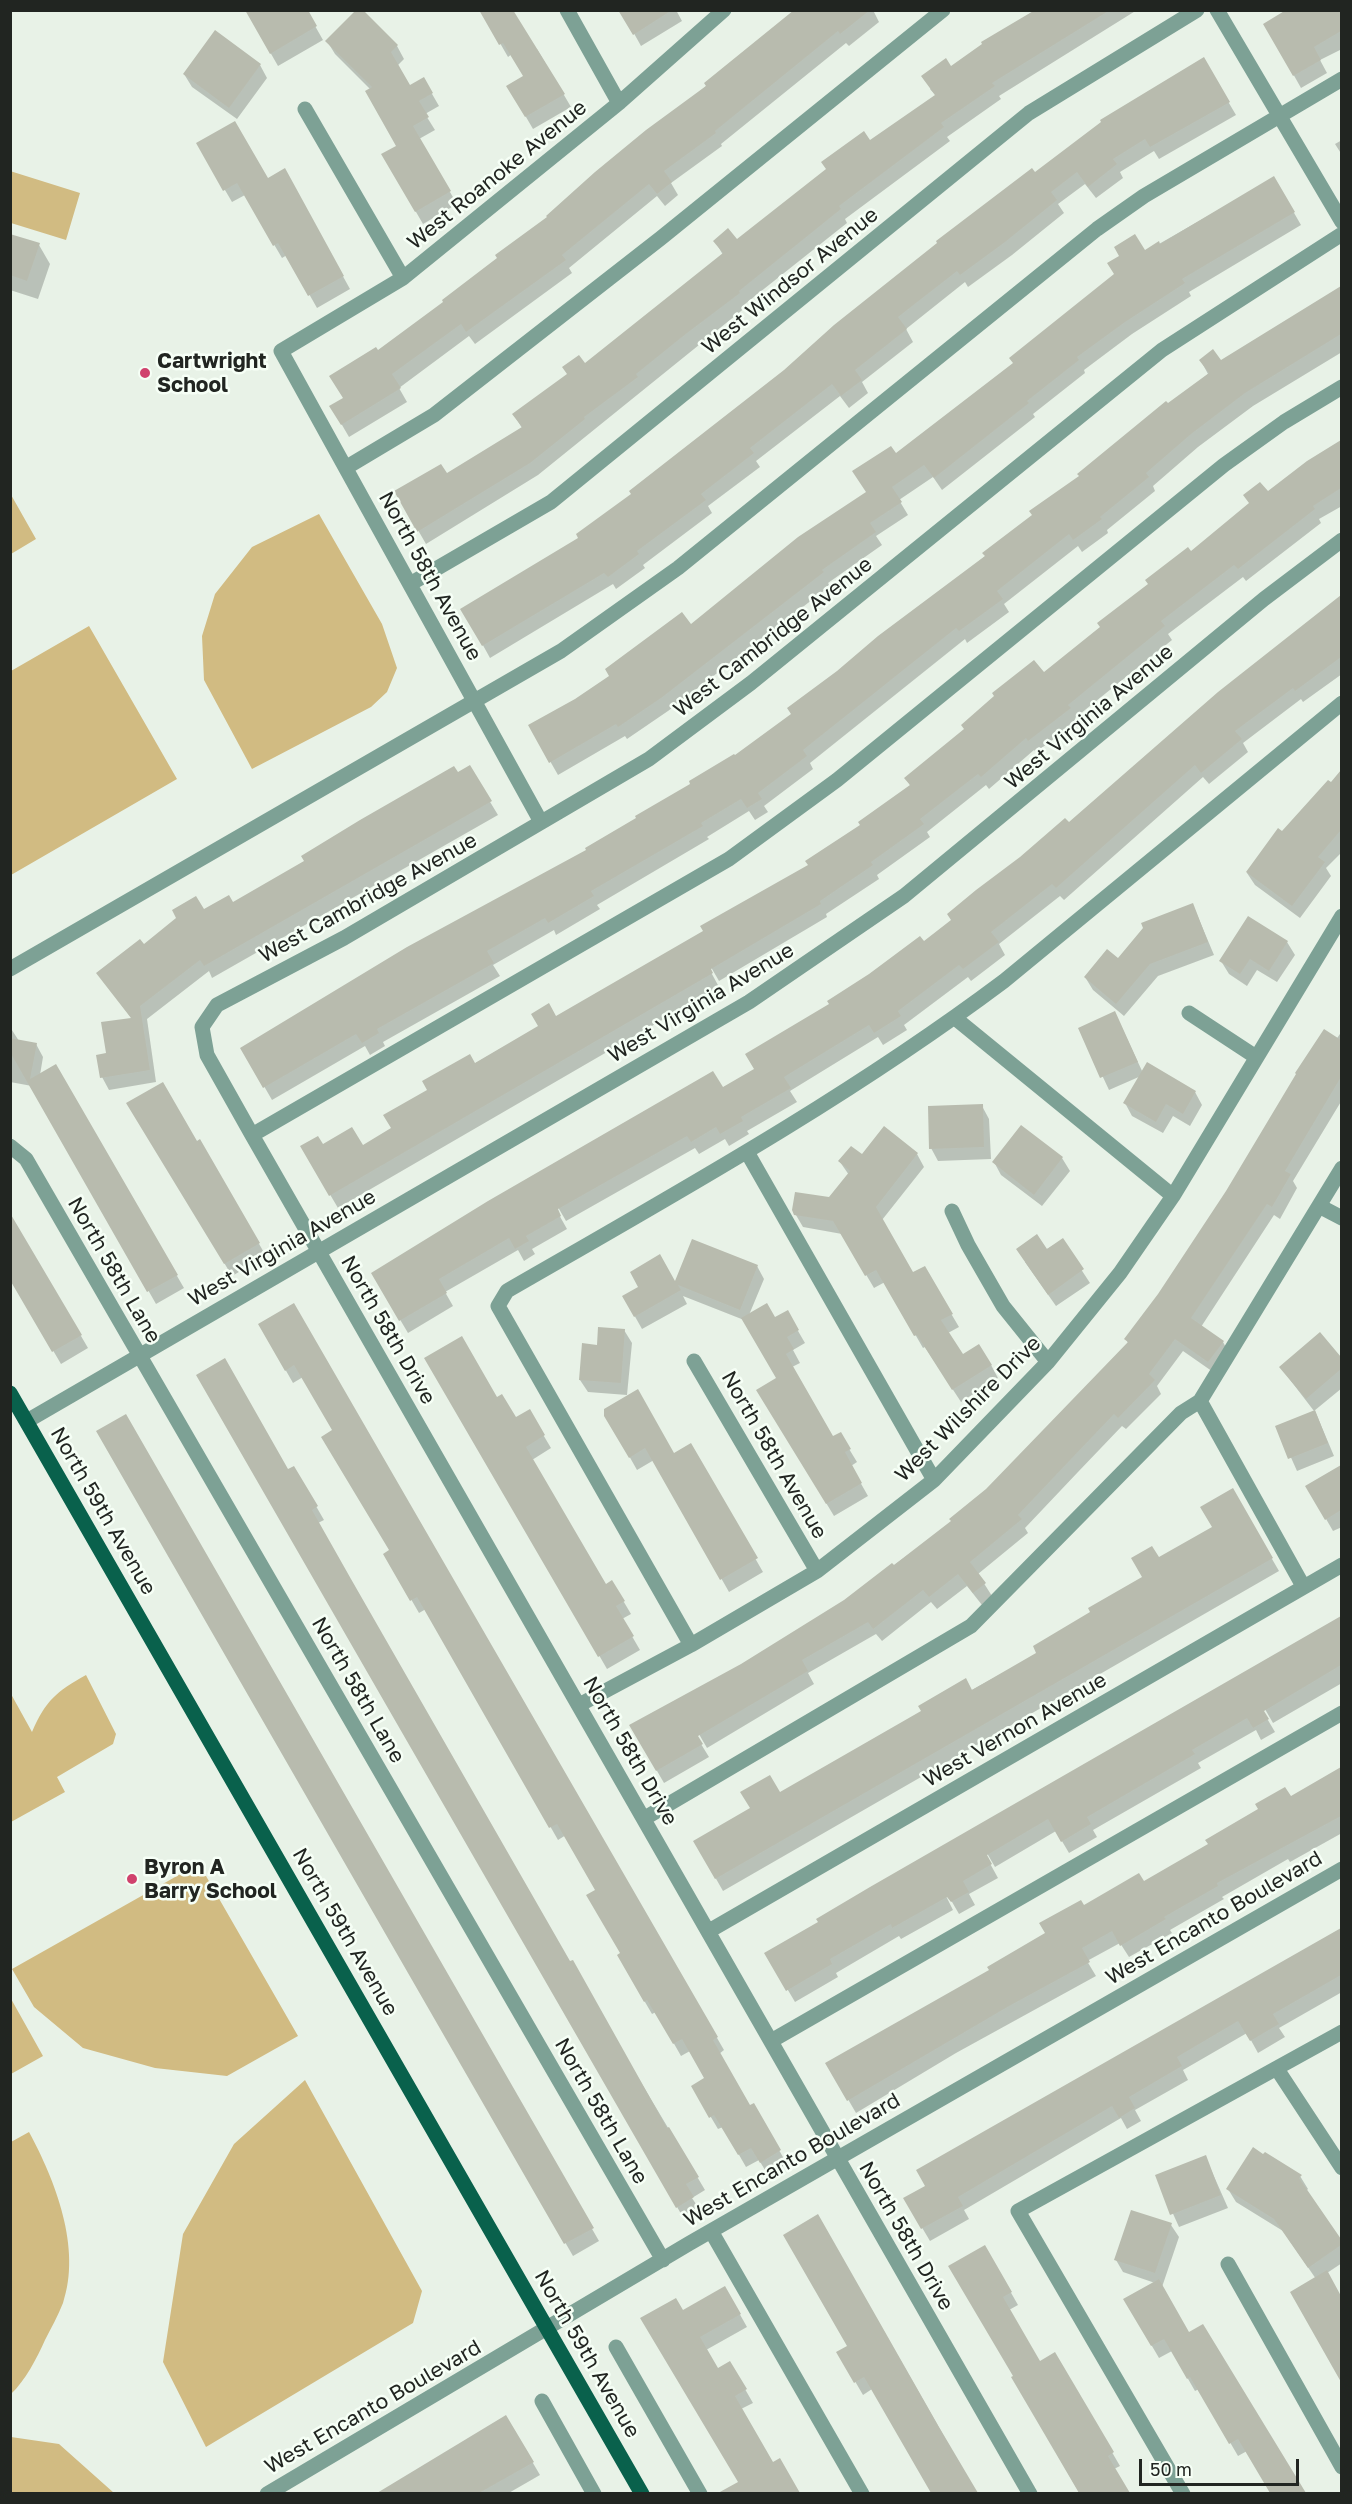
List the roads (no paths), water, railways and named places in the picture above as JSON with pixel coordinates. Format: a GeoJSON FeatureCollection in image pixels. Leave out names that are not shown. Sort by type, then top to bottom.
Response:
{"type":"FeatureCollection","features":[{"type":"Feature","properties":{"kind":"main road","name":"North 59th Avenue"},"geometry":{"type":"LineString","coordinates":[[10,1393],[642,2493]]}},
{"type":"Feature","properties":{"kind":"street"},"geometry":{"type":"LineString","coordinates":[[567,10],[619,103]]}},
{"type":"Feature","properties":{"kind":"street","name":"West Roanoke Avenue"},"geometry":{"type":"LineString","coordinates":[[281,351],[403,278],[619,103],[724,10]]}},
{"type":"Feature","properties":{"kind":"street"},"geometry":{"type":"LineString","coordinates":[[346,467],[434,415],[661,238],[944,10]]}},
{"type":"Feature","properties":{"kind":"street","name":"West Windsor Avenue"},"geometry":{"type":"LineString","coordinates":[[410,584],[551,502],[1029,113],[1197,10]]}},
{"type":"Feature","properties":{"kind":"street"},"geometry":{"type":"LineString","coordinates":[[1217,10],[1341,222]]}},
{"type":"Feature","properties":{"kind":"street"},"geometry":{"type":"LineString","coordinates":[[10,969],[475,703],[561,651],[637,599],[1097,229],[1144,196],[1341,79]]}},
{"type":"Feature","properties":{"kind":"street"},"geometry":{"type":"LineString","coordinates":[[305,109],[403,278]]}},
{"type":"Feature","properties":{"kind":"street","name":"West Cambridge Avenue"},"geometry":{"type":"LineString","coordinates":[[202,1026],[217,1005],[344,938],[649,759],[751,683],[1162,350],[1341,234]]}},
{"type":"Feature","properties":{"kind":"street","name":"North 58th Avenue"},"geometry":{"type":"LineString","coordinates":[[281,351],[541,822]]}},
{"type":"Feature","properties":{"kind":"street"},"geometry":{"type":"LineString","coordinates":[[252,1135],[729,859],[856,766],[1224,465],[1284,422],[1341,387]]}},
{"type":"Feature","properties":{"kind":"street","name":"West Virginia Avenue"},"geometry":{"type":"LineString","coordinates":[[27,1421],[749,1002],[904,896],[1264,599],[1341,540]]}},
{"type":"Feature","properties":{"kind":"street"},"geometry":{"type":"LineString","coordinates":[[691,1645],[498,1306],[507,1291],[747,1152],[870,1076],[955,1018],[1005,981],[1341,703]]}},
{"type":"Feature","properties":{"kind":"street","name":"West Wilshire Drive"},"geometry":{"type":"LineString","coordinates":[[579,1705],[691,1645],[817,1571],[934,1480],[1048,1362],[1120,1273],[1173,1196],[1341,916]]}},
{"type":"Feature","properties":{"kind":"street"},"geometry":{"type":"LineString","coordinates":[[1189,1013],[1256,1057]]}},
{"type":"Feature","properties":{"kind":"street"},"geometry":{"type":"LineString","coordinates":[[955,1018],[1173,1196]]}},
{"type":"Feature","properties":{"kind":"street","name":"North 58th Drive"},"geometry":{"type":"LineString","coordinates":[[202,1026],[207,1055],[252,1135],[1030,2493]]}},
{"type":"Feature","properties":{"kind":"street","name":"North 58th Lane"},"geometry":{"type":"LineString","coordinates":[[10,1146],[26,1160],[663,2260]]}},
{"type":"Feature","properties":{"kind":"street"},"geometry":{"type":"LineString","coordinates":[[747,1152],[934,1480]]}},
{"type":"Feature","properties":{"kind":"street"},"geometry":{"type":"LineString","coordinates":[[645,1818],[972,1626],[1181,1413],[1200,1401],[1341,1168]]}},
{"type":"Feature","properties":{"kind":"street"},"geometry":{"type":"LineString","coordinates":[[1319,1206],[1341,1218]]}},
{"type":"Feature","properties":{"kind":"street"},"geometry":{"type":"LineString","coordinates":[[952,1210],[968,1245],[1003,1306],[1048,1362]]}},
{"type":"Feature","properties":{"kind":"street","name":"North 58th Avenue"},"geometry":{"type":"LineString","coordinates":[[694,1361],[817,1571]]}},
{"type":"Feature","properties":{"kind":"street"},"geometry":{"type":"LineString","coordinates":[[1200,1401],[1303,1586]]}},
{"type":"Feature","properties":{"kind":"street","name":"West Vernon Avenue"},"geometry":{"type":"LineString","coordinates":[[709,1931],[1341,1565]]}},
{"type":"Feature","properties":{"kind":"street"},"geometry":{"type":"LineString","coordinates":[[771,2041],[1341,1713]]}},
{"type":"Feature","properties":{"kind":"street","name":"West Encanto Boulevard"},"geometry":{"type":"LineString","coordinates":[[267,2493],[711,2231],[1341,1869]]}},
{"type":"Feature","properties":{"kind":"street"},"geometry":{"type":"LineString","coordinates":[[1183,2493],[1018,2211],[1341,2032]]}},
{"type":"Feature","properties":{"kind":"street"},"geometry":{"type":"LineString","coordinates":[[1277,2069],[1341,2168]]}},
{"type":"Feature","properties":{"kind":"street"},"geometry":{"type":"LineString","coordinates":[[711,2231],[861,2493]]}},
{"type":"Feature","properties":{"kind":"street"},"geometry":{"type":"LineString","coordinates":[[1228,2264],[1341,2467]]}},
{"type":"Feature","properties":{"kind":"street","name":"North 59th Avenue"},"geometry":{"type":"LineString","coordinates":[[616,2347],[700,2493]]}},
{"type":"Feature","properties":{"kind":"street"},"geometry":{"type":"LineString","coordinates":[[542,2401],[594,2493]]}},
{"type":"Feature","properties":{"kind":"place","name":"Cartwright School"},"geometry":{"type":"Point","coordinates":[145,373]}},
{"type":"Feature","properties":{"kind":"place","name":"Byron A Barry School"},"geometry":{"type":"Point","coordinates":[132,1879]}}]}
